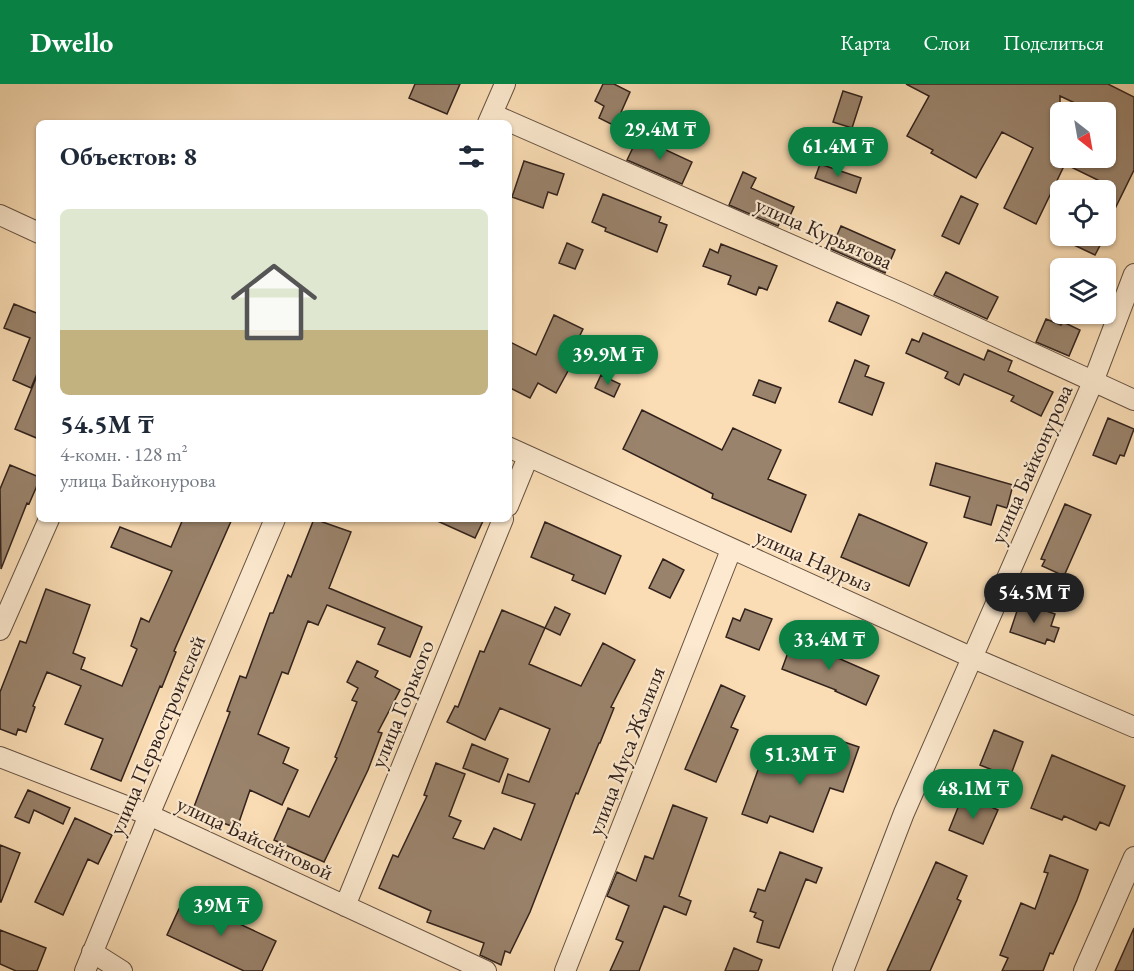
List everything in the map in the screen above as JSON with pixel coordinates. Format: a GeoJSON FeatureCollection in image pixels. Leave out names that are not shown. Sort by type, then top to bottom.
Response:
{"type":"FeatureCollection","features":[{"type":"Feature","properties":{"kind":"street"},"geometry":{"type":"LineString","coordinates":[[490,119],[505,84]]}},
{"type":"Feature","properties":{"kind":"street","name":"улица Курьятова"},"geometry":{"type":"LineString","coordinates":[[512,128],[902,293],[1134,400]]}},
{"type":"Feature","properties":{"kind":"street"},"geometry":{"type":"LineString","coordinates":[[0,215],[36,232]]}},
{"type":"Feature","properties":{"kind":"street","name":"улица Байконурова"},"geometry":{"type":"LineString","coordinates":[[843,971],[904,813],[1093,382],[1134,274]]}},
{"type":"Feature","properties":{"kind":"street","name":"улица Наурыз"},"geometry":{"type":"LineString","coordinates":[[512,449],[731,550],[1134,727]]}},
{"type":"Feature","properties":{"kind":"street"},"geometry":{"type":"LineString","coordinates":[[512,496],[528,457]]}},
{"type":"Feature","properties":{"kind":"street"},"geometry":{"type":"LineString","coordinates":[[0,630],[48,522]]}},
{"type":"Feature","properties":{"kind":"street","name":"улица Первостроителей"},"geometry":{"type":"LineString","coordinates":[[84,971],[274,522]]}},
{"type":"Feature","properties":{"kind":"street","name":"улица Горького"},"geometry":{"type":"LineString","coordinates":[[345,906],[502,522]]}},
{"type":"Feature","properties":{"kind":"street","name":"улица Муса Жалиля"},"geometry":{"type":"LineString","coordinates":[[565,971],[731,550]]}},
{"type":"Feature","properties":{"kind":"street","name":"улица Байсейтовой"},"geometry":{"type":"LineString","coordinates":[[0,757],[148,815],[485,971]]}},
{"type":"Feature","properties":{"kind":"street"},"geometry":{"type":"LineString","coordinates":[[1084,971],[1134,857]]}},
{"type":"Feature","properties":{"kind":"street"},"geometry":{"type":"LineString","coordinates":[[92,952],[122,971]]}},
{"type":"Feature","properties":{"kind":"building"},"geometry":{"type":"Polygon","coordinates":[[[415,84],[460,84],[447,114],[409,98],[415,84]]]}},
{"type":"Feature","properties":{"kind":"building"},"geometry":{"type":"Polygon","coordinates":[[[603,84],[614,84],[630,92],[615,126],[599,118],[604,106],[595,101],[603,84]]]}},
{"type":"Feature","properties":{"kind":"building"},"geometry":{"type":"Polygon","coordinates":[[[906,84],[1108,84],[1134,97],[1134,170],[1116,207],[1116,180],[1098,180],[1073,168],[1116,168],[1116,102],[1073,102],[1060,96],[1060,102],[1050,102],[1050,168],[1063,168],[1057,180],[1050,180],[1050,195],[1036,224],[1004,208],[1033,148],[1002,132],[976,178],[931,153],[933,150],[907,136],[929,96],[906,84]]]}},
{"type":"Feature","properties":{"kind":"building"},"geometry":{"type":"Polygon","coordinates":[[[843,91],[862,97],[852,128],[833,122],[843,91]]]}},
{"type":"Feature","properties":{"kind":"building"},"geometry":{"type":"Polygon","coordinates":[[[638,137],[692,162],[682,184],[627,160],[638,137]]]}},
{"type":"Feature","properties":{"kind":"building"},"geometry":{"type":"Polygon","coordinates":[[[524,161],[564,174],[557,195],[548,192],[543,208],[512,197],[524,161]]]}},
{"type":"Feature","properties":{"kind":"building"},"geometry":{"type":"Polygon","coordinates":[[[820,164],[861,178],[856,193],[815,178],[820,164]]]}},
{"type":"Feature","properties":{"kind":"building"},"geometry":{"type":"Polygon","coordinates":[[[743,172],[756,178],[751,188],[794,207],[788,220],[782,218],[778,226],[729,205],[743,172]]]}},
{"type":"Feature","properties":{"kind":"building"},"geometry":{"type":"Polygon","coordinates":[[[603,194],[661,217],[659,222],[667,225],[657,252],[605,231],[606,228],[592,222],[603,194]]]}},
{"type":"Feature","properties":{"kind":"building"},"geometry":{"type":"Polygon","coordinates":[[[961,196],[978,204],[959,244],[942,236],[961,196]]]}},
{"type":"Feature","properties":{"kind":"building"},"geometry":{"type":"Polygon","coordinates":[[[841,226],[895,250],[885,273],[831,249],[841,226]]]}},
{"type":"Feature","properties":{"kind":"building"},"geometry":{"type":"Polygon","coordinates":[[[567,243],[583,250],[575,269],[559,263],[567,243]]]}},
{"type":"Feature","properties":{"kind":"building"},"geometry":{"type":"Polygon","coordinates":[[[721,244],[777,266],[767,290],[759,287],[756,295],[728,284],[731,276],[703,266],[710,249],[718,253],[721,244]]]}},
{"type":"Feature","properties":{"kind":"building"},"geometry":{"type":"Polygon","coordinates":[[[1076,246],[1100,246],[1095,255],[1076,246]]]}},
{"type":"Feature","properties":{"kind":"building"},"geometry":{"type":"Polygon","coordinates":[[[946,272],[998,297],[987,319],[934,295],[946,272]]]}},
{"type":"Feature","properties":{"kind":"building"},"geometry":{"type":"Polygon","coordinates":[[[837,302],[869,316],[861,335],[829,321],[837,302]]]}},
{"type":"Feature","properties":{"kind":"building"},"geometry":{"type":"Polygon","coordinates":[[[14,304],[36,313],[36,376],[31,388],[13,380],[30,338],[4,328],[14,304]]]}},
{"type":"Feature","properties":{"kind":"building"},"geometry":{"type":"Polygon","coordinates":[[[554,315],[583,329],[569,358],[574,360],[556,393],[538,383],[530,398],[512,389],[512,343],[536,355],[554,315]]]}},
{"type":"Feature","properties":{"kind":"building"},"geometry":{"type":"Polygon","coordinates":[[[1046,319],[1050,321],[1050,324],[1067,324],[1080,330],[1069,356],[1036,342],[1046,319]]]}},
{"type":"Feature","properties":{"kind":"building"},"geometry":{"type":"Polygon","coordinates":[[[923,333],[984,360],[988,350],[1012,361],[1008,371],[1053,392],[1041,416],[1011,401],[1014,396],[964,374],[959,385],[945,378],[948,372],[906,353],[912,339],[919,342],[923,333]]]}},
{"type":"Feature","properties":{"kind":"building"},"geometry":{"type":"Polygon","coordinates":[[[855,360],[869,366],[865,376],[884,383],[872,415],[839,402],[855,360]]]}},
{"type":"Feature","properties":{"kind":"building"},"geometry":{"type":"Polygon","coordinates":[[[601,375],[620,384],[614,397],[595,388],[601,375]]]}},
{"type":"Feature","properties":{"kind":"building"},"geometry":{"type":"Polygon","coordinates":[[[36,378],[36,438],[15,429],[36,378]]]}},
{"type":"Feature","properties":{"kind":"building"},"geometry":{"type":"Polygon","coordinates":[[[759,380],[781,388],[775,403],[753,395],[759,380]]]}},
{"type":"Feature","properties":{"kind":"building"},"geometry":{"type":"Polygon","coordinates":[[[642,410],[722,450],[733,428],[781,450],[768,479],[806,495],[791,532],[712,498],[713,494],[623,449],[642,410]]]}},
{"type":"Feature","properties":{"kind":"building"},"geometry":{"type":"Polygon","coordinates":[[[1108,418],[1134,429],[1124,456],[1120,455],[1116,464],[1093,455],[1108,418]]]}},
{"type":"Feature","properties":{"kind":"building"},"geometry":{"type":"Polygon","coordinates":[[[936,463],[1013,485],[1007,508],[997,505],[991,525],[964,517],[970,497],[930,485],[936,463]]]}},
{"type":"Feature","properties":{"kind":"building"},"geometry":{"type":"Polygon","coordinates":[[[10,465],[36,476],[36,488],[29,504],[27,503],[1,569],[0,489],[10,465]]]}},
{"type":"Feature","properties":{"kind":"building"},"geometry":{"type":"Polygon","coordinates":[[[1065,504],[1091,515],[1064,576],[1042,566],[1045,560],[1041,559],[1065,504]]]}},
{"type":"Feature","properties":{"kind":"building"},"geometry":{"type":"Polygon","coordinates":[[[859,514],[927,543],[909,586],[841,557],[859,514]]]}},
{"type":"Feature","properties":{"kind":"building"},"geometry":{"type":"Polygon","coordinates":[[[182,522],[231,522],[174,651],[176,652],[162,687],[160,686],[121,781],[91,769],[103,739],[65,724],[81,686],[47,672],[33,706],[35,707],[26,732],[18,729],[16,735],[0,729],[0,692],[20,641],[26,643],[46,589],[90,605],[73,653],[85,658],[81,669],[122,686],[137,649],[131,646],[141,618],[149,622],[172,571],[111,547],[120,527],[171,547],[182,522]]]}},
{"type":"Feature","properties":{"kind":"building"},"geometry":{"type":"Polygon","coordinates":[[[313,522],[323,522],[351,532],[329,588],[422,627],[410,657],[378,644],[385,628],[327,605],[318,625],[308,621],[288,674],[282,672],[258,734],[289,748],[283,763],[298,770],[282,805],[250,790],[237,828],[192,812],[230,712],[227,711],[240,676],[246,678],[270,613],[273,613],[288,575],[291,577],[313,522]]]}},
{"type":"Feature","properties":{"kind":"building"},"geometry":{"type":"Polygon","coordinates":[[[440,522],[483,522],[475,538],[440,522]]]}},
{"type":"Feature","properties":{"kind":"building"},"geometry":{"type":"Polygon","coordinates":[[[545,522],[621,556],[605,594],[572,580],[574,575],[531,557],[545,522]]]}},
{"type":"Feature","properties":{"kind":"building"},"geometry":{"type":"Polygon","coordinates":[[[663,559],[684,570],[670,598],[649,588],[663,559]]]}},
{"type":"Feature","properties":{"kind":"building"},"geometry":{"type":"Polygon","coordinates":[[[1020,602],[1055,614],[1051,626],[1059,628],[1054,642],[1047,639],[1045,644],[1010,632],[1020,602]]]}},
{"type":"Feature","properties":{"kind":"building"},"geometry":{"type":"Polygon","coordinates":[[[555,607],[570,614],[560,635],[545,628],[555,607]]]}},
{"type":"Feature","properties":{"kind":"building"},"geometry":{"type":"Polygon","coordinates":[[[745,609],[772,619],[759,650],[726,637],[733,618],[740,621],[745,609]]]}},
{"type":"Feature","properties":{"kind":"building"},"geometry":{"type":"Polygon","coordinates":[[[502,610],[545,628],[529,664],[581,686],[603,643],[635,660],[611,707],[614,708],[578,794],[576,793],[530,912],[510,953],[505,951],[501,965],[480,955],[484,943],[427,922],[431,911],[379,888],[393,855],[398,857],[427,796],[424,795],[436,763],[465,774],[449,816],[461,821],[453,838],[484,849],[494,828],[521,840],[535,804],[502,793],[508,774],[529,782],[550,729],[500,708],[485,740],[447,722],[455,706],[458,707],[480,651],[484,652],[502,610]]]}},
{"type":"Feature","properties":{"kind":"building"},"geometry":{"type":"Polygon","coordinates":[[[794,636],[826,648],[824,652],[879,676],[866,705],[836,690],[782,669],[794,636]]]}},
{"type":"Feature","properties":{"kind":"building"},"geometry":{"type":"Polygon","coordinates":[[[357,661],[378,671],[375,677],[400,690],[378,732],[382,733],[368,770],[324,862],[274,840],[288,808],[309,817],[337,758],[335,757],[357,702],[352,700],[358,688],[347,682],[357,661]]]}},
{"type":"Feature","properties":{"kind":"building"},"geometry":{"type":"Polygon","coordinates":[[[721,685],[745,696],[731,727],[738,730],[716,782],[685,769],[721,685]]]}},
{"type":"Feature","properties":{"kind":"building"},"geometry":{"type":"Polygon","coordinates":[[[994,730],[1023,742],[1010,777],[980,765],[994,730]]]}},
{"type":"Feature","properties":{"kind":"building"},"geometry":{"type":"Polygon","coordinates":[[[818,739],[836,745],[838,740],[859,747],[843,792],[830,788],[813,832],[770,816],[767,823],[742,814],[762,759],[805,774],[818,739]]]}},
{"type":"Feature","properties":{"kind":"building"},"geometry":{"type":"Polygon","coordinates":[[[472,744],[508,759],[499,782],[463,768],[472,744]]]}},
{"type":"Feature","properties":{"kind":"building"},"geometry":{"type":"Polygon","coordinates":[[[1052,755],[1125,786],[1109,826],[1100,822],[1096,830],[1064,816],[1062,820],[1031,808],[1052,755]]]}},
{"type":"Feature","properties":{"kind":"building"},"geometry":{"type":"Polygon","coordinates":[[[28,790],[70,808],[63,824],[34,810],[29,823],[15,817],[28,790]]]}},
{"type":"Feature","properties":{"kind":"building"},"geometry":{"type":"Polygon","coordinates":[[[963,795],[998,810],[983,844],[949,830],[963,795]]]}},
{"type":"Feature","properties":{"kind":"building"},"geometry":{"type":"Polygon","coordinates":[[[673,805],[707,818],[679,896],[691,901],[686,915],[664,906],[639,971],[610,971],[623,942],[616,939],[629,906],[607,896],[617,872],[636,881],[645,856],[653,859],[673,805]]]}},
{"type":"Feature","properties":{"kind":"building"},"geometry":{"type":"Polygon","coordinates":[[[75,818],[112,835],[98,864],[88,859],[63,915],[35,902],[75,818]]]}},
{"type":"Feature","properties":{"kind":"building"},"geometry":{"type":"Polygon","coordinates":[[[0,845],[20,853],[1,902],[0,902],[0,845]]]}},
{"type":"Feature","properties":{"kind":"building"},"geometry":{"type":"Polygon","coordinates":[[[780,852],[822,868],[816,883],[806,879],[779,948],[757,942],[763,921],[754,917],[756,913],[750,911],[758,889],[765,891],[780,852]]]}},
{"type":"Feature","properties":{"kind":"building"},"geometry":{"type":"Polygon","coordinates":[[[1050,855],[1088,870],[1077,900],[1043,971],[1002,971],[1008,958],[1000,955],[1021,903],[1035,909],[1048,873],[1044,872],[1050,855]]]}},
{"type":"Feature","properties":{"kind":"building"},"geometry":{"type":"Polygon","coordinates":[[[936,862],[967,876],[957,899],[961,901],[930,971],[887,971],[936,862]]]}},
{"type":"Feature","properties":{"kind":"building"},"geometry":{"type":"Polygon","coordinates":[[[184,898],[276,941],[262,971],[244,971],[167,935],[184,898]]]}},
{"type":"Feature","properties":{"kind":"building"},"geometry":{"type":"Polygon","coordinates":[[[1134,928],[1134,971],[1115,971],[1134,928]]]}},
{"type":"Feature","properties":{"kind":"building"},"geometry":{"type":"Polygon","coordinates":[[[0,930],[46,948],[37,971],[16,971],[0,964],[0,930]]]}},
{"type":"Feature","properties":{"kind":"building"},"geometry":{"type":"Polygon","coordinates":[[[734,948],[762,960],[758,971],[725,971],[734,948]]]}}]}
